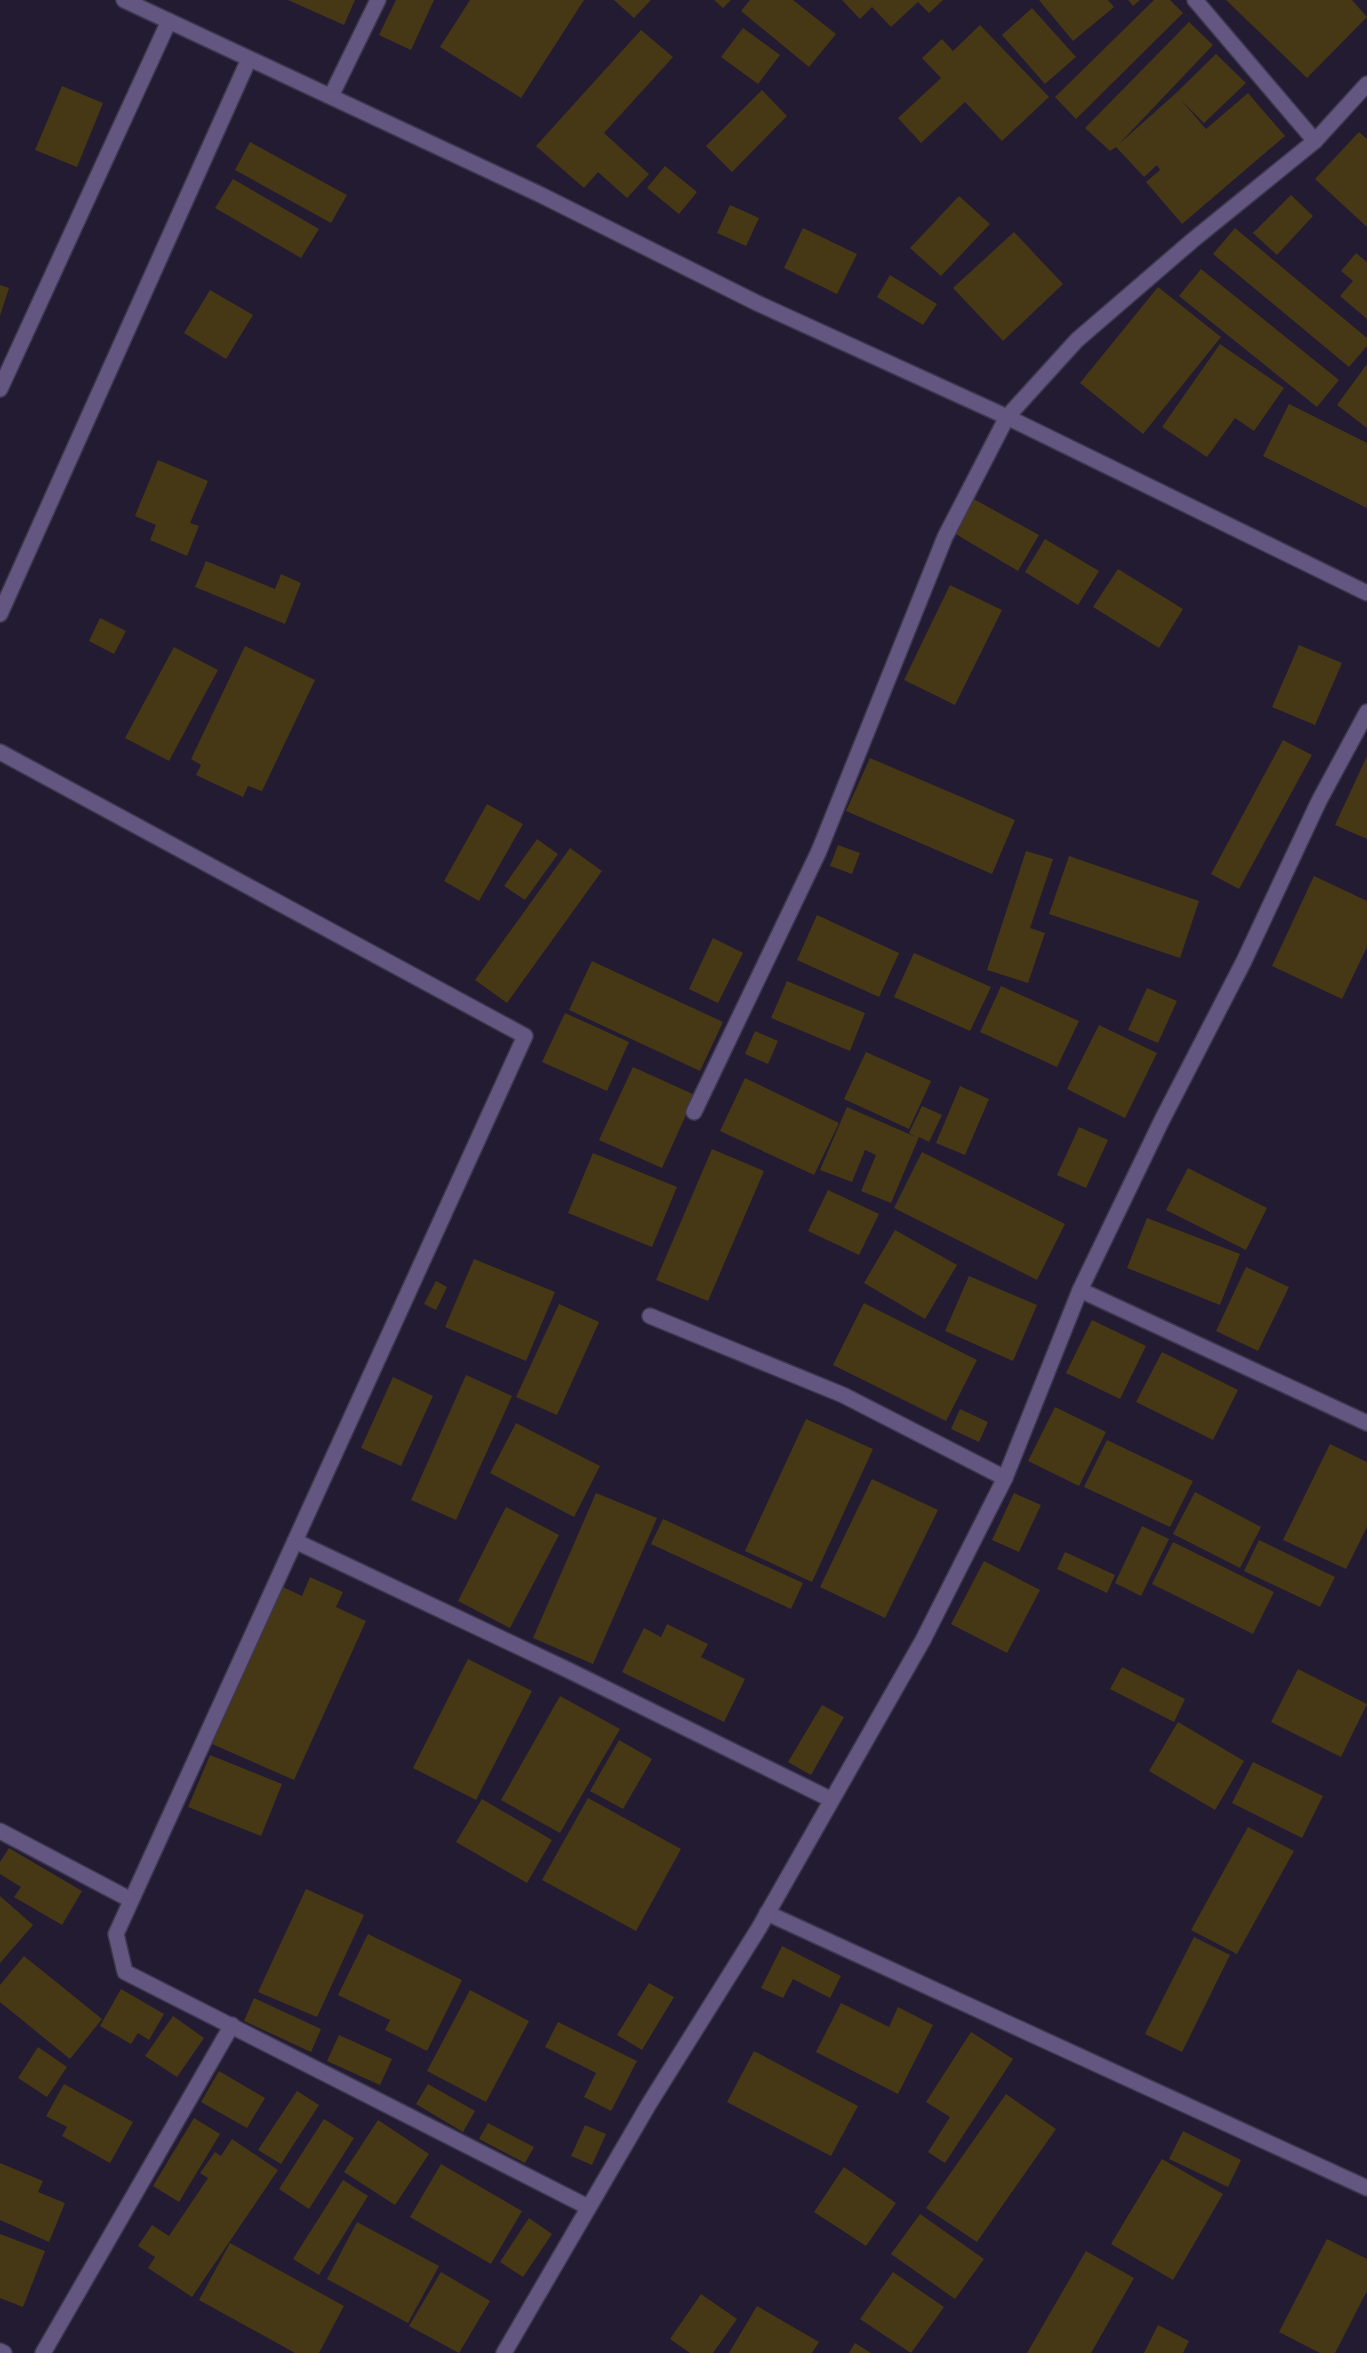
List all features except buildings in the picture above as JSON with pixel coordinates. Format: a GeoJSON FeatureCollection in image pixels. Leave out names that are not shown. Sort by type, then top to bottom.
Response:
{"type":"FeatureCollection","features":[{"type":"Feature","properties":{"kind":"street"},"geometry":{"type":"LineString","coordinates":[[124,0],[539,194],[757,303],[1007,417],[1367,593]]}},
{"type":"Feature","properties":{"kind":"street"},"geometry":{"type":"LineString","coordinates":[[331,96],[378,0]]}},
{"type":"Feature","properties":{"kind":"street"},"geometry":{"type":"LineString","coordinates":[[1195,0],[1315,141]]}},
{"type":"Feature","properties":{"kind":"street"},"geometry":{"type":"LineString","coordinates":[[0,389],[169,21]]}},
{"type":"Feature","properties":{"kind":"street"},"geometry":{"type":"LineString","coordinates":[[0,614],[249,59]]}},
{"type":"Feature","properties":{"kind":"street"},"geometry":{"type":"LineString","coordinates":[[694,1112],[819,851],[945,537],[1007,417],[1077,340],[1193,240],[1315,141],[1367,84]]}},
{"type":"Feature","properties":{"kind":"street"},"geometry":{"type":"LineString","coordinates":[[504,2353],[588,2207],[767,1913],[830,1799],[923,1640],[1005,1478],[1080,1290],[1162,1120],[1244,962],[1319,801],[1367,712]]}},
{"type":"Feature","properties":{"kind":"street"},"geometry":{"type":"LineString","coordinates":[[0,752],[525,1036],[116,1934],[125,1972],[588,2207]]}},
{"type":"Feature","properties":{"kind":"street"},"geometry":{"type":"LineString","coordinates":[[1080,1290],[1367,1423]]}},
{"type":"Feature","properties":{"kind":"street"},"geometry":{"type":"LineString","coordinates":[[650,1316],[843,1395],[1005,1478]]}},
{"type":"Feature","properties":{"kind":"street"},"geometry":{"type":"LineString","coordinates":[[295,1541],[568,1670],[830,1799]]}},
{"type":"Feature","properties":{"kind":"street"},"geometry":{"type":"LineString","coordinates":[[0,1832],[131,1900]]}},
{"type":"Feature","properties":{"kind":"street"},"geometry":{"type":"LineString","coordinates":[[767,1913],[1367,2188]]}},
{"type":"Feature","properties":{"kind":"street"},"geometry":{"type":"LineString","coordinates":[[43,2353],[232,2025]]}}]}
